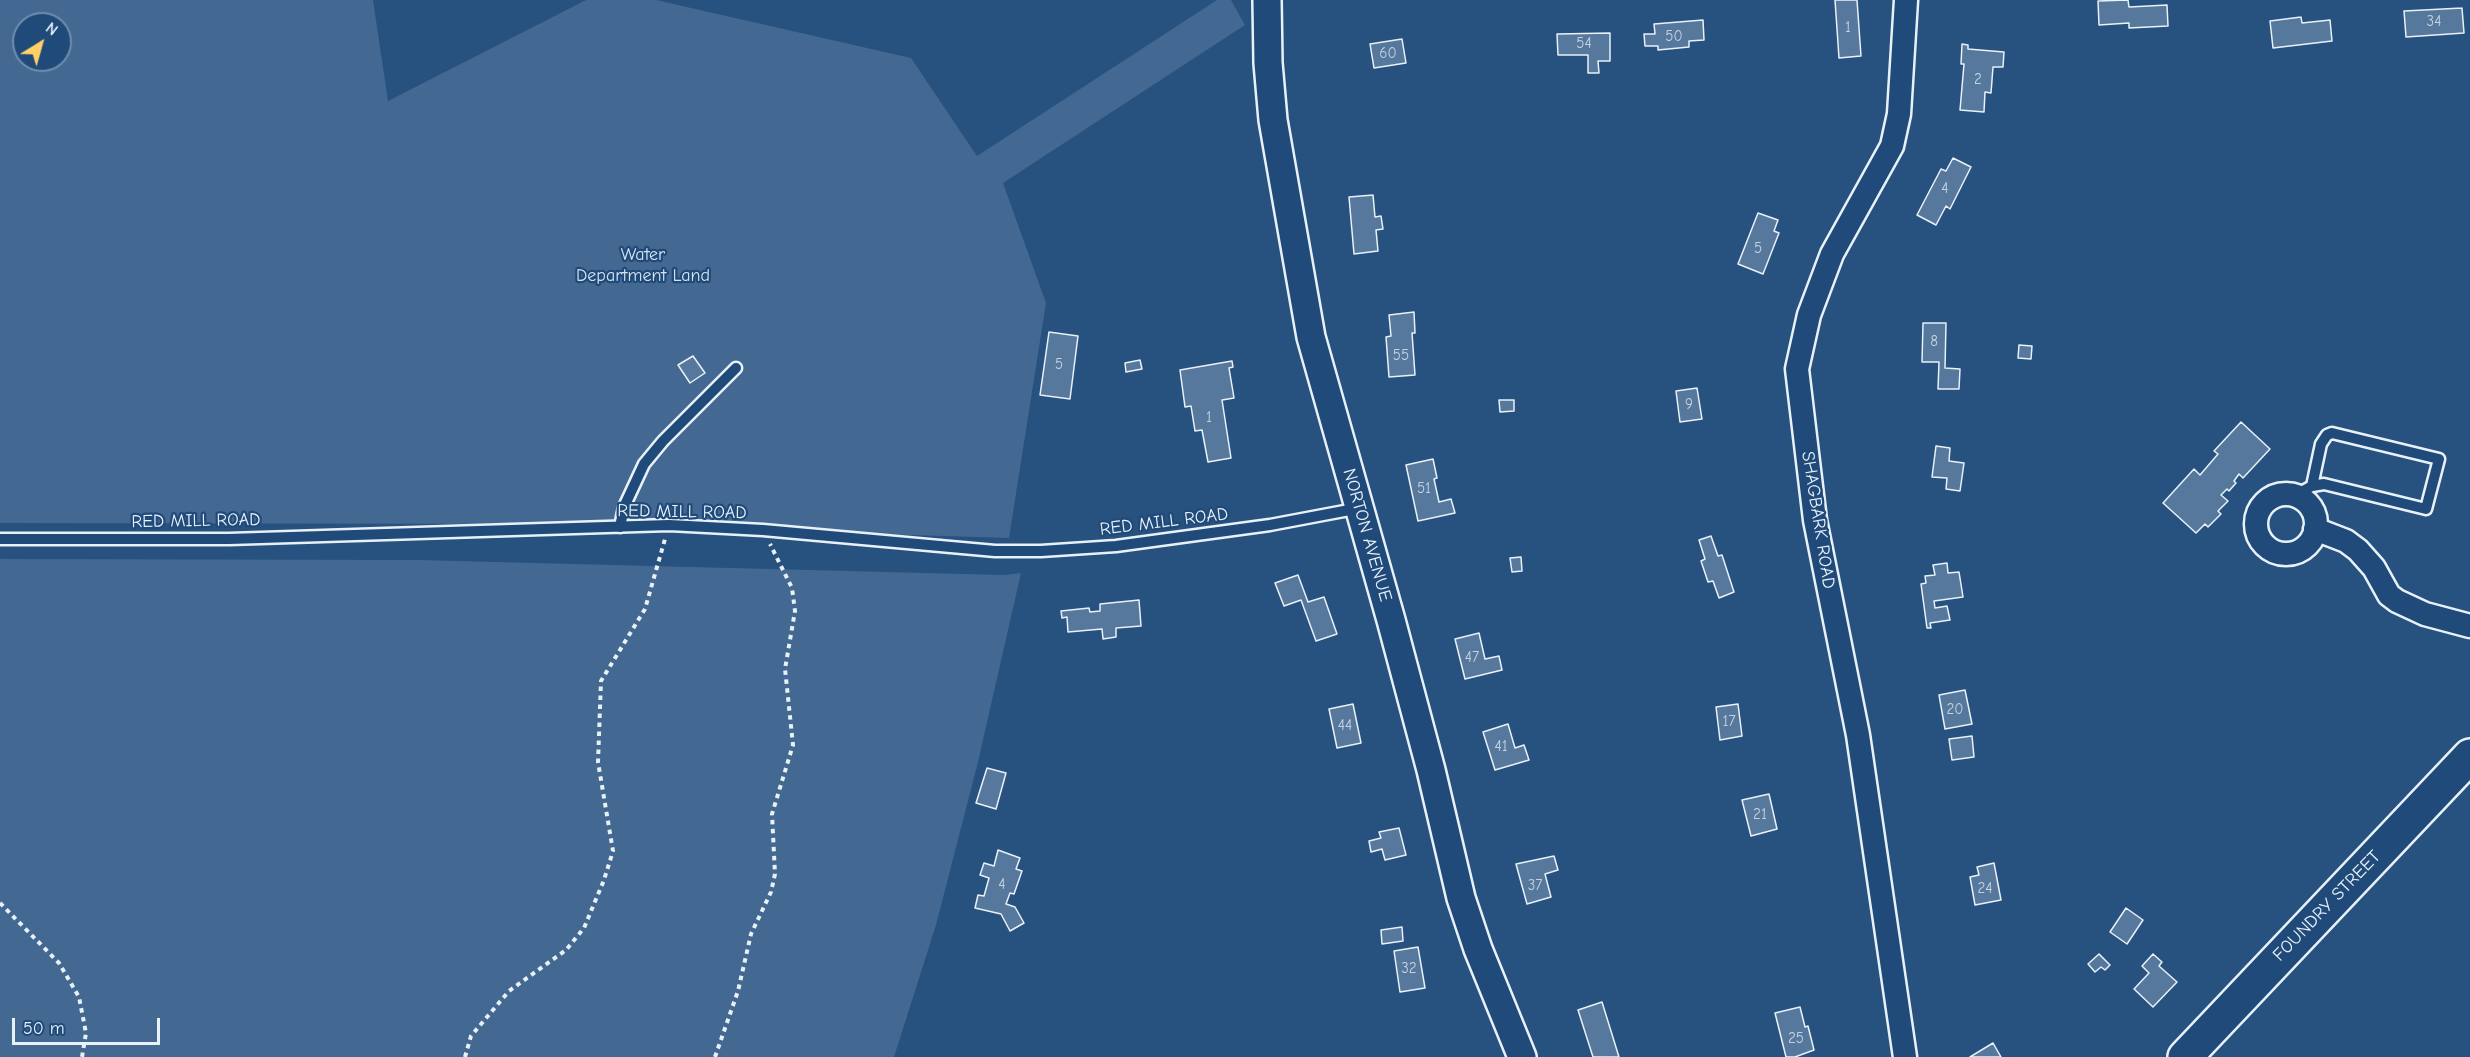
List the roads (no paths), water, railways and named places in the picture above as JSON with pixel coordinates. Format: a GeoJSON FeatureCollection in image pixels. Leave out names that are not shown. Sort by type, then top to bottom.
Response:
{"type":"FeatureCollection","features":[{"type":"Feature","properties":{"kind":"highway","name":"FOUNDRY STREET"},"geometry":{"type":"LineString","coordinates":[[2185,1057],[2470,756]]}},
{"type":"Feature","properties":{"kind":"street","name":"NORTON AVENUE"},"geometry":{"type":"LineString","coordinates":[[1267,0],[1268,63],[1273,120],[1311,337],[1431,770],[1461,898],[1478,949],[1522,1057]]}},
{"type":"Feature","properties":{"kind":"street","name":"SHAGBARK ROAD"},"geometry":{"type":"LineString","coordinates":[[1905,1057],[1858,735],[1815,520],[1797,369],[1809,315],[1832,254],[1892,146],[1899,114],[1906,0]]}},
{"type":"Feature","properties":{"kind":"street"},"geometry":{"type":"LineString","coordinates":[[2303,491],[2315,521],[2315,529],[2305,547],[2286,554],[2276,552],[2260,540],[2256,530],[2259,510],[2274,496],[2303,491]]}},
{"type":"Feature","properties":{"kind":"street"},"geometry":{"type":"LineString","coordinates":[[2315,529],[2346,541],[2358,550],[2374,568],[2389,595],[2397,601],[2425,614],[2470,626]]}},
{"type":"Feature","properties":{"kind":"lane"},"geometry":{"type":"LineString","coordinates":[[620,527],[624,507],[644,465],[663,441],[736,368]]}},
{"type":"Feature","properties":{"kind":"lane"},"geometry":{"type":"LineString","coordinates":[[2332,433],[2439,459],[2426,509],[2324,484],[2303,491],[2321,444],[2327,435],[2332,433]]}},
{"type":"Feature","properties":{"kind":"lane","name":"RED MILL ROAD"},"geometry":{"type":"LineString","coordinates":[[0,539],[229,539],[378,532],[669,525],[763,530],[948,548],[1041,551],[1116,546],[1270,525],[1359,508]]}},
{"type":"Feature","properties":{"kind":"park label","name":"Water Department Land"},"geometry":{"type":"Point","coordinates":[643,265]}}]}
